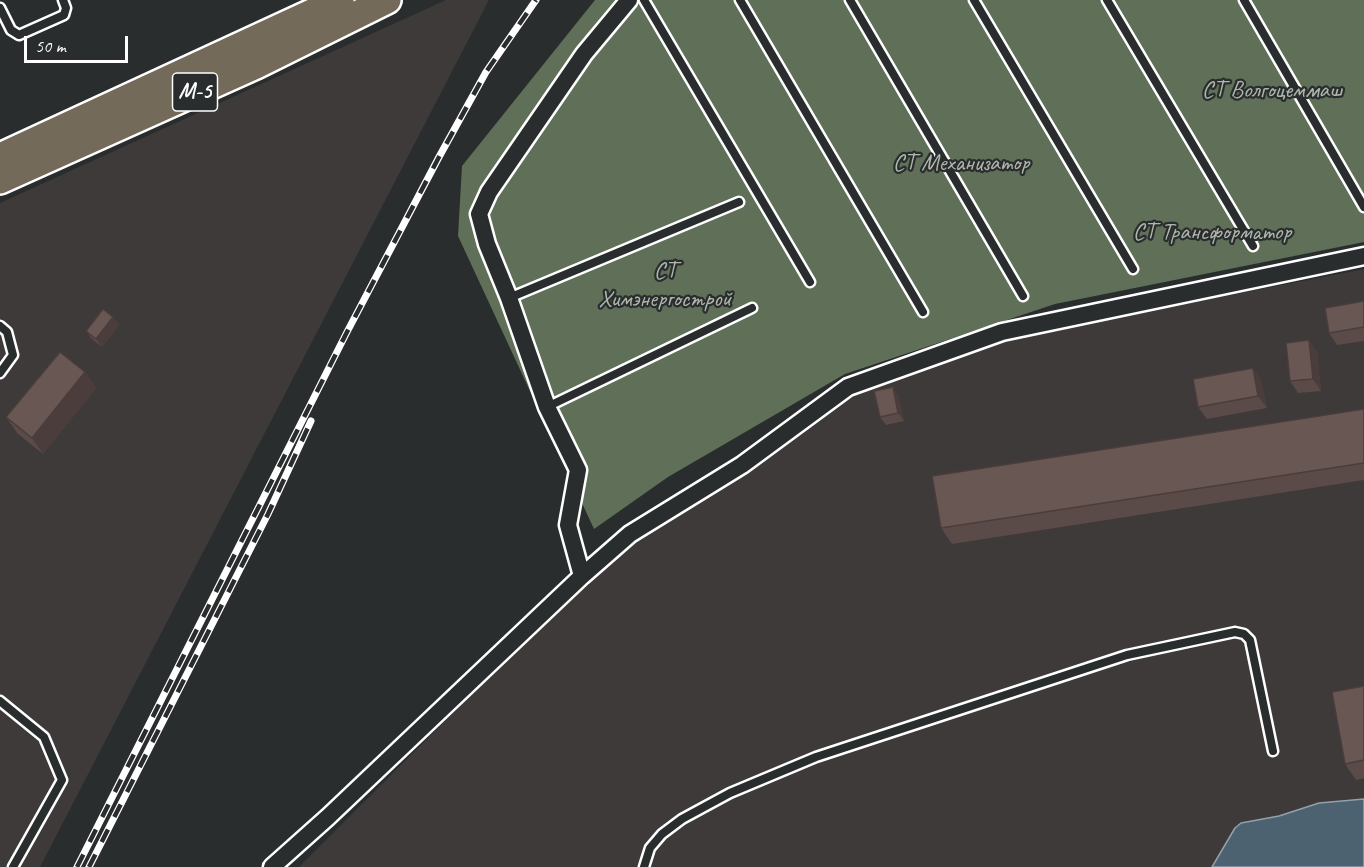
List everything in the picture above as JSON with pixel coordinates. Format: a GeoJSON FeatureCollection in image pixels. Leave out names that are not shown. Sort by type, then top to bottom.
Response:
{"type":"FeatureCollection","features":[{"type":"Feature","properties":{"kind":"highway","name":"М-5"},"geometry":{"type":"LineString","coordinates":[[0,157],[340,0]]}},
{"type":"Feature","properties":{"kind":"highway","name":"М-5"},"geometry":{"type":"LineString","coordinates":[[0,180],[256,65],[387,0]]}},
{"type":"Feature","properties":{"kind":"street"},"geometry":{"type":"LineString","coordinates":[[582,576],[568,525],[578,470],[547,407],[509,298],[487,244],[479,214],[489,192],[584,54],[629,0]]}},
{"type":"Feature","properties":{"kind":"street"},"geometry":{"type":"LineString","coordinates":[[272,867],[345,801],[582,576],[630,534],[742,465],[848,387],[1002,332],[1364,256]]}},
{"type":"Feature","properties":{"kind":"lane"},"geometry":{"type":"LineString","coordinates":[[0,8],[11,30],[19,35],[64,15],[66,8],[63,0]]}},
{"type":"Feature","properties":{"kind":"lane"},"geometry":{"type":"LineString","coordinates":[[644,0],[810,282]]}},
{"type":"Feature","properties":{"kind":"lane"},"geometry":{"type":"LineString","coordinates":[[740,0],[923,312]]}},
{"type":"Feature","properties":{"kind":"lane"},"geometry":{"type":"LineString","coordinates":[[850,0],[1023,296]]}},
{"type":"Feature","properties":{"kind":"lane"},"geometry":{"type":"LineString","coordinates":[[974,0],[1134,269]]}},
{"type":"Feature","properties":{"kind":"lane"},"geometry":{"type":"LineString","coordinates":[[1107,0],[1253,246]]}},
{"type":"Feature","properties":{"kind":"lane"},"geometry":{"type":"LineString","coordinates":[[1244,0],[1364,207]]}},
{"type":"Feature","properties":{"kind":"lane"},"geometry":{"type":"LineString","coordinates":[[509,298],[739,202]]}},
{"type":"Feature","properties":{"kind":"lane"},"geometry":{"type":"LineString","coordinates":[[547,407],[752,308]]}},
{"type":"Feature","properties":{"kind":"lane"},"geometry":{"type":"LineString","coordinates":[[0,326],[7,332],[13,355],[0,373]]}},
{"type":"Feature","properties":{"kind":"lane"},"geometry":{"type":"LineString","coordinates":[[644,867],[650,848],[662,834],[682,819],[730,793],[816,758],[1127,655],[1235,632],[1244,634],[1250,640],[1273,751]]}},
{"type":"Feature","properties":{"kind":"lane"},"geometry":{"type":"LineString","coordinates":[[0,701],[44,737],[62,780],[13,867]]}},
{"type":"Feature","properties":{"kind":"shaded area"},"geometry":{"type":"Polygon","coordinates":[[[446,0],[489,0],[40,867],[0,867],[0,203],[446,0]]]}},
{"type":"Feature","properties":{"kind":"shaded area"},"geometry":{"type":"Polygon","coordinates":[[[1364,269],[1364,799],[1341,800],[1279,816],[1249,821],[1235,828],[1212,867],[299,867],[640,526],[850,394],[995,341],[1364,269]]]}},
{"type":"Feature","properties":{"kind":"green space"},"geometry":{"type":"Polygon","coordinates":[[[595,0],[1364,0],[1364,242],[1055,304],[845,374],[668,477],[594,529],[458,236],[462,166],[595,0]]]}},
{"type":"Feature","properties":{"kind":"water"},"geometry":{"type":"Polygon","coordinates":[[[1364,799],[1364,867],[1212,867],[1235,828],[1241,823],[1279,816],[1319,803],[1364,799]]]}},
{"type":"Feature","properties":{"kind":"building"},"geometry":{"type":"Polygon","coordinates":[[[1364,301],[1364,327],[1329,333],[1325,308],[1364,301]]]}},
{"type":"Feature","properties":{"kind":"building"},"geometry":{"type":"Polygon","coordinates":[[[103,309],[113,317],[96,339],[86,331],[103,309]]]}},
{"type":"Feature","properties":{"kind":"building"},"geometry":{"type":"Polygon","coordinates":[[[1309,340],[1313,379],[1290,381],[1286,343],[1309,340]]]}},
{"type":"Feature","properties":{"kind":"building"},"geometry":{"type":"Polygon","coordinates":[[[60,352],[85,372],[32,438],[6,417],[60,352]]]}},
{"type":"Feature","properties":{"kind":"building"},"geometry":{"type":"Polygon","coordinates":[[[1253,368],[1258,396],[1198,407],[1193,379],[1253,368]]]}},
{"type":"Feature","properties":{"kind":"building"},"geometry":{"type":"Polygon","coordinates":[[[893,387],[898,413],[880,417],[874,391],[893,387]]]}},
{"type":"Feature","properties":{"kind":"building"},"geometry":{"type":"Polygon","coordinates":[[[1364,409],[1364,463],[941,528],[932,476],[1364,409]]]}},
{"type":"Feature","properties":{"kind":"building"},"geometry":{"type":"Polygon","coordinates":[[[1364,686],[1364,760],[1345,764],[1332,692],[1364,686]]]}},
{"type":"Feature","properties":{"kind":"railway"},"geometry":{"type":"LineString","coordinates":[[77,867],[347,332],[439,157],[486,72],[536,0]]}},
{"type":"Feature","properties":{"kind":"railway"},"geometry":{"type":"LineString","coordinates":[[89,867],[268,514],[311,421]]}},
{"type":"Feature","properties":{"kind":"park label","name":"СТ Волгоцеммаш"},"geometry":{"type":"Point","coordinates":[1272,91]}},
{"type":"Feature","properties":{"kind":"park label","name":"СТ Механизатор"},"geometry":{"type":"Point","coordinates":[961,164]}},
{"type":"Feature","properties":{"kind":"park label","name":"СТ Трансформатор"},"geometry":{"type":"Point","coordinates":[1212,233]}},
{"type":"Feature","properties":{"kind":"park label","name":"СТ Химэнергострой"},"geometry":{"type":"Point","coordinates":[665,286]}}]}
